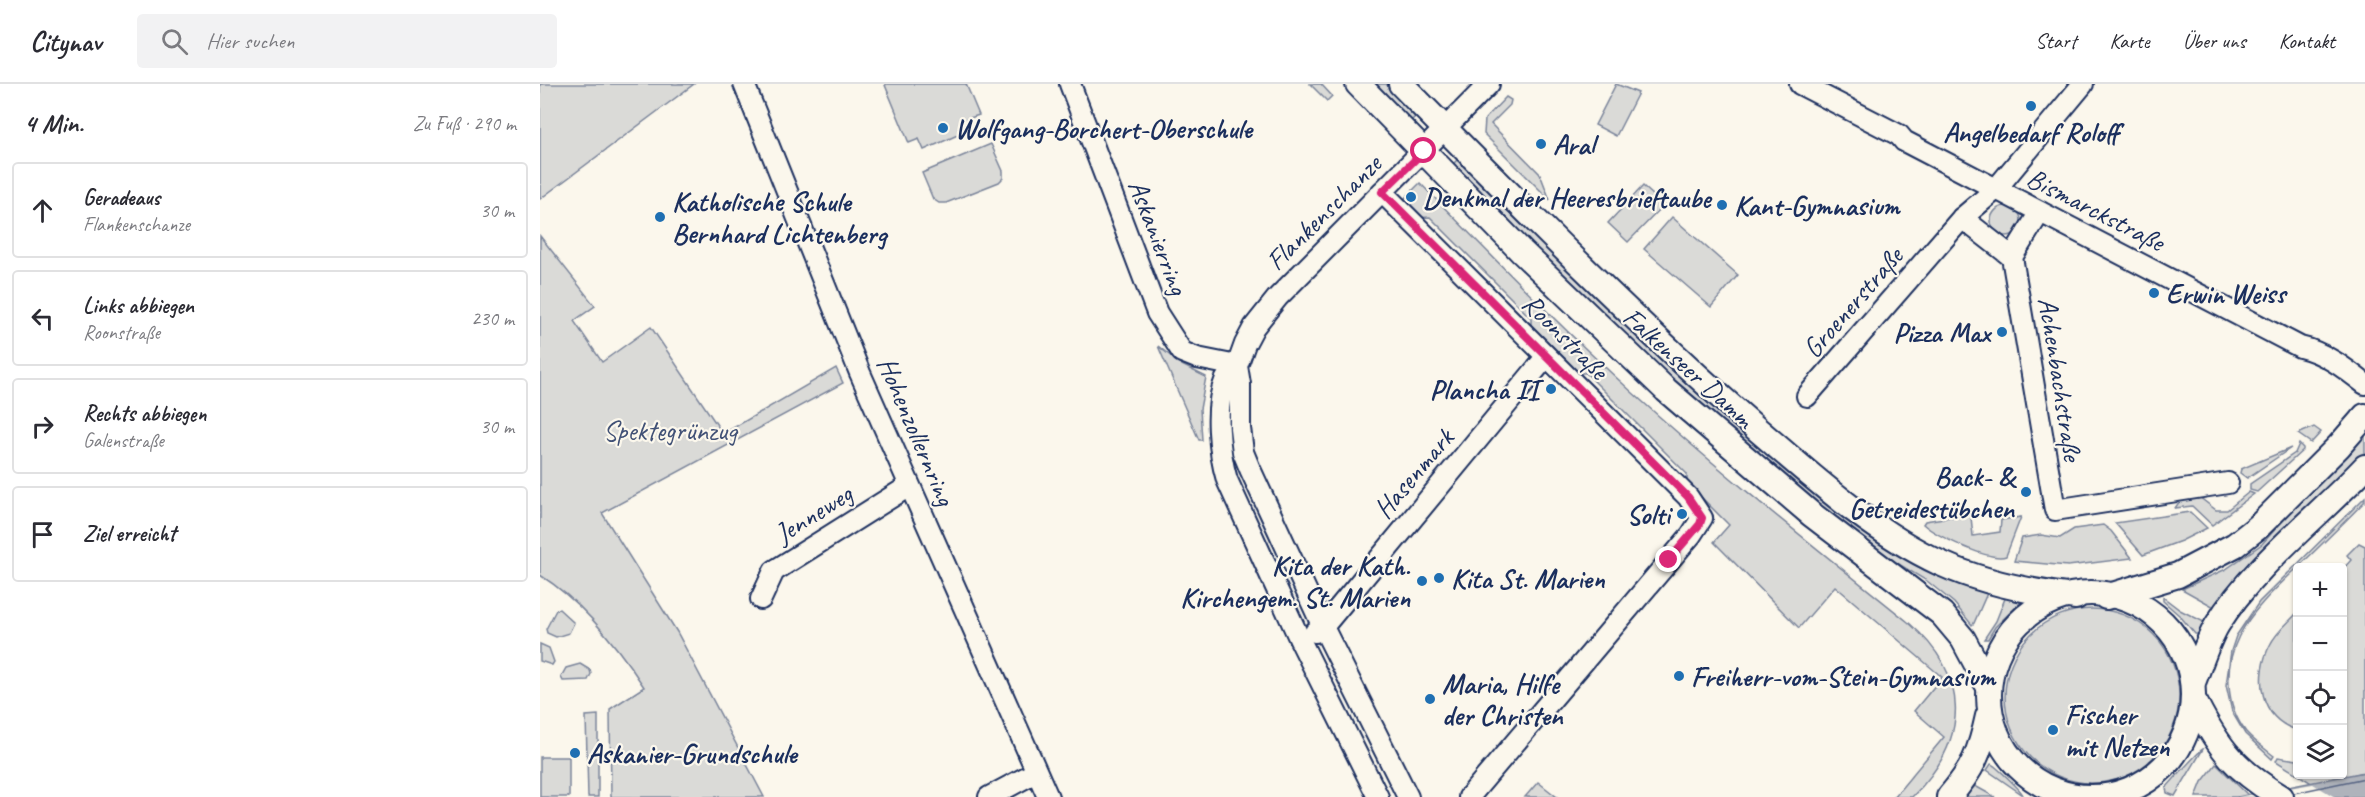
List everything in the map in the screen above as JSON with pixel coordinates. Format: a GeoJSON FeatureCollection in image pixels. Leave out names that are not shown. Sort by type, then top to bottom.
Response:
{"type":"FeatureCollection","features":[{"type":"Feature","properties":{"kind":"main road","name":"Falkenseer Damm"},"geometry":{"type":"LineString","coordinates":[[1358,84],[1522,252],[1666,390],[1811,514],[1942,614],[1963,639],[1986,682]]}},
{"type":"Feature","properties":{"kind":"main road","name":"Falkenseer Damm"},"geometry":{"type":"LineString","coordinates":[[1401,84],[1684,366],[1783,451],[1873,523],[1912,549],[1969,574],[2016,589],[2076,597]]}},
{"type":"Feature","properties":{"kind":"main road"},"geometry":{"type":"LineString","coordinates":[[2104,597],[2178,574],[2235,545],[2258,527],[2339,446],[2365,416]]}},
{"type":"Feature","properties":{"kind":"main road"},"geometry":{"type":"LineString","coordinates":[[2194,680],[2212,634],[2232,602],[2252,579],[2365,467]]}},
{"type":"Feature","properties":{"kind":"main road"},"geometry":{"type":"LineString","coordinates":[[2076,597],[2104,597],[2138,605],[2165,624],[2184,650],[2194,680],[2195,716],[2187,740],[2168,766],[2140,783],[2108,792],[2072,795],[2032,780],[2007,754],[1989,716],[1986,682],[1998,649],[2014,627],[2044,606],[2076,597]]}},
{"type":"Feature","properties":{"kind":"main road"},"geometry":{"type":"LineString","coordinates":[[2196,704],[2213,737],[2228,756],[2254,780],[2276,794]]}},
{"type":"Feature","properties":{"kind":"main road"},"geometry":{"type":"LineString","coordinates":[[1948,797],[1968,774],[1977,758],[1989,716]]}},
{"type":"Feature","properties":{"kind":"main road"},"geometry":{"type":"LineString","coordinates":[[2108,792],[2136,797]]}},
{"type":"Feature","properties":{"kind":"street","name":"Hohenzollernring"},"geometry":{"type":"LineString","coordinates":[[744,84],[834,310],[909,486],[1048,797]]}},
{"type":"Feature","properties":{"kind":"street","name":"Askanierring"},"geometry":{"type":"LineString","coordinates":[[1070,84],[1157,313],[1182,352],[1197,358],[1238,366]]}},
{"type":"Feature","properties":{"kind":"street","name":"Flankenschanze"},"geometry":{"type":"LineString","coordinates":[[1408,797],[1323,627],[1243,452],[1238,366],[1245,344],[1254,327],[1278,297],[1489,84]]}},
{"type":"Feature","properties":{"kind":"street","name":"Bismarckstraße"},"geometry":{"type":"LineString","coordinates":[[1800,84],[2040,212],[2300,347],[2316,352],[2346,369],[2365,384]]}},
{"type":"Feature","properties":{"kind":"street","name":"Groenerstraße"},"geometry":{"type":"LineString","coordinates":[[1808,396],[1962,218],[1996,189],[2083,84]]}},
{"type":"Feature","properties":{"kind":"street","name":"Roonstraße"},"geometry":{"type":"LineString","coordinates":[[1382,192],[1688,497],[1702,518],[1700,524],[1468,797]]}},
{"type":"Feature","properties":{"kind":"street"},"geometry":{"type":"LineString","coordinates":[[1962,218],[2012,257],[2040,212]]}},
{"type":"Feature","properties":{"kind":"street","name":"Achenbachstraße"},"geometry":{"type":"LineString","coordinates":[[2012,257],[2055,510],[2228,483]]}},
{"type":"Feature","properties":{"kind":"street","name":"Hasenmark"},"geometry":{"type":"LineString","coordinates":[[1323,627],[1546,357]]}},
{"type":"Feature","properties":{"kind":"street","name":"Flankenschanze"},"geometry":{"type":"LineString","coordinates":[[1238,366],[1225,380],[1220,408],[1221,461],[1233,496],[1300,640],[1378,797]]}},
{"type":"Feature","properties":{"kind":"street"},"geometry":{"type":"LineString","coordinates":[[1221,461],[1243,452]]}},
{"type":"Feature","properties":{"kind":"street","name":"Jenneweg"},"geometry":{"type":"LineString","coordinates":[[761,599],[774,571],[909,486]]}},
{"type":"Feature","properties":{"kind":"street"},"geometry":{"type":"LineString","coordinates":[[1300,640],[1323,627]]}},
{"type":"Feature","properties":{"kind":"street"},"geometry":{"type":"LineString","coordinates":[[989,797],[1036,772]]}},
{"type":"Feature","properties":{"kind":"green space"},"geometry":{"type":"Polygon","coordinates":[[[540,84],[694,84],[540,199],[540,84]]]}},
{"type":"Feature","properties":{"kind":"green space"},"geometry":{"type":"Polygon","coordinates":[[[966,84],[979,115],[967,119],[971,129],[924,150],[919,139],[909,143],[885,85],[966,84]]]}},
{"type":"Feature","properties":{"kind":"green space"},"geometry":{"type":"Polygon","coordinates":[[[1310,84],[1321,84],[1332,96],[1327,101],[1310,84]]]}},
{"type":"Feature","properties":{"kind":"green space"},"geometry":{"type":"Polygon","coordinates":[[[1372,84],[1386,84],[1417,115],[1410,122],[1372,84]]]}},
{"type":"Feature","properties":{"kind":"green space"},"geometry":{"type":"Polygon","coordinates":[[[1616,84],[1638,93],[1616,136],[1595,125],[1616,84]]]}},
{"type":"Feature","properties":{"kind":"green space"},"geometry":{"type":"Polygon","coordinates":[[[1506,97],[1511,100],[1510,105],[1491,124],[1540,174],[1550,200],[1484,134],[1485,119],[1506,97]]]}},
{"type":"Feature","properties":{"kind":"green space"},"geometry":{"type":"Polygon","coordinates":[[[991,144],[1003,171],[1003,178],[999,182],[946,203],[939,203],[933,199],[922,173],[991,144]]]}},
{"type":"Feature","properties":{"kind":"green space"},"geometry":{"type":"Polygon","coordinates":[[[1459,158],[1636,336],[1763,447],[1755,454],[1630,342],[1452,165],[1459,158]]]}},
{"type":"Feature","properties":{"kind":"green space"},"geometry":{"type":"Polygon","coordinates":[[[1420,183],[1605,368],[1734,481],[1908,622],[1929,643],[1943,664],[1952,686],[1955,708],[1953,731],[1945,753],[1931,775],[1912,797],[1894,797],[1944,737],[1914,711],[1942,677],[1835,586],[1799,628],[1714,542],[1729,525],[1687,483],[1687,474],[1586,373],[1570,373],[1531,334],[1531,318],[1430,217],[1414,218],[1400,203],[1420,183]]]}},
{"type":"Feature","properties":{"kind":"green space"},"geometry":{"type":"Polygon","coordinates":[[[1643,186],[1664,205],[1628,242],[1608,223],[1643,186]]]}},
{"type":"Feature","properties":{"kind":"green space"},"geometry":{"type":"Polygon","coordinates":[[[2006,206],[2017,210],[2021,221],[2017,232],[2006,236],[1995,232],[1991,221],[1995,210],[2006,206]]]}},
{"type":"Feature","properties":{"kind":"green space"},"geometry":{"type":"Polygon","coordinates":[[[1672,217],[1738,275],[1711,307],[1644,249],[1672,217]]]}},
{"type":"Feature","properties":{"kind":"green space","name":"Spektegrünzug"},"geometry":{"type":"Polygon","coordinates":[[[540,236],[595,306],[574,321],[602,362],[651,327],[723,434],[836,368],[843,383],[602,513],[677,632],[764,797],[611,797],[610,709],[644,687],[623,656],[598,626],[570,598],[540,575],[540,236]]]}},
{"type":"Feature","properties":{"kind":"green space"},"geometry":{"type":"Polygon","coordinates":[[[1158,346],[1182,365],[1206,377],[1200,409],[1202,440],[1199,440],[1158,346]]]}},
{"type":"Feature","properties":{"kind":"green space"},"geometry":{"type":"Polygon","coordinates":[[[2314,427],[2321,432],[2311,443],[2298,434],[2314,427]]]}},
{"type":"Feature","properties":{"kind":"green space"},"geometry":{"type":"Polygon","coordinates":[[[2365,430],[2365,455],[2216,608],[2182,589],[2226,569],[2262,544],[2365,430]]]}},
{"type":"Feature","properties":{"kind":"green space"},"geometry":{"type":"Polygon","coordinates":[[[2299,444],[2303,450],[2257,492],[2250,490],[2250,484],[2295,453],[2299,444]]]}},
{"type":"Feature","properties":{"kind":"green space"},"geometry":{"type":"Polygon","coordinates":[[[2291,448],[2247,478],[2240,473],[2241,469],[2291,448]]]}},
{"type":"Feature","properties":{"kind":"green space"},"geometry":{"type":"Polygon","coordinates":[[[1771,454],[1988,591],[1974,623],[1972,625],[1954,603],[1927,581],[1874,549],[1764,462],[1771,454]]]}},
{"type":"Feature","properties":{"kind":"green space"},"geometry":{"type":"Polygon","coordinates":[[[2249,492],[2254,494],[2212,525],[2192,506],[2175,508],[2184,495],[2199,497],[2216,510],[2227,510],[2249,492]]]}},
{"type":"Feature","properties":{"kind":"green space"},"geometry":{"type":"Polygon","coordinates":[[[2365,497],[2365,501],[2356,510],[2302,563],[2298,563],[2365,497]]]}},
{"type":"Feature","properties":{"kind":"green space"},"geometry":{"type":"Polygon","coordinates":[[[2190,512],[2207,528],[2181,541],[2143,555],[2115,523],[2190,512]]]}},
{"type":"Feature","properties":{"kind":"green space"},"geometry":{"type":"Polygon","coordinates":[[[1975,513],[1971,517],[1973,536],[2000,532],[2001,520],[2021,517],[2006,556],[1988,555],[1950,541],[1923,524],[1925,521],[1975,513]]]}},
{"type":"Feature","properties":{"kind":"green space"},"geometry":{"type":"Polygon","coordinates":[[[2103,525],[2111,531],[2132,558],[2068,566],[2014,561],[2022,538],[2041,535],[2060,538],[2074,529],[2103,525]]]}},
{"type":"Feature","properties":{"kind":"green space"},"geometry":{"type":"Polygon","coordinates":[[[2359,543],[2365,546],[2365,772],[2347,776],[2347,564],[2351,560],[2347,555],[2359,543]]]}},
{"type":"Feature","properties":{"kind":"green space"},"geometry":{"type":"Polygon","coordinates":[[[2293,568],[2293,571],[2263,602],[2244,627],[2234,648],[2229,672],[2231,698],[2239,721],[2256,742],[2274,756],[2272,759],[2245,734],[2232,712],[2226,685],[2231,651],[2236,636],[2259,602],[2293,568]]]}},
{"type":"Feature","properties":{"kind":"green space"},"geometry":{"type":"Polygon","coordinates":[[[2006,596],[2019,599],[2020,603],[1995,627],[1988,639],[1984,639],[1996,621],[2006,596]]]}},
{"type":"Feature","properties":{"kind":"green space"},"geometry":{"type":"Polygon","coordinates":[[[2163,597],[2180,610],[2206,623],[2200,634],[2195,634],[2163,601],[2163,597]]]}},
{"type":"Feature","properties":{"kind":"green space"},"geometry":{"type":"Polygon","coordinates":[[[559,609],[574,623],[569,633],[556,637],[547,633],[546,629],[556,610],[559,609]]]}},
{"type":"Feature","properties":{"kind":"green space"},"geometry":{"type":"Polygon","coordinates":[[[2092,609],[2109,610],[2125,615],[2141,623],[2154,634],[2165,647],[2173,663],[2178,679],[2178,713],[2173,729],[2165,745],[2154,758],[2141,769],[2125,777],[2109,782],[2092,783],[2075,782],[2059,777],[2043,769],[2030,758],[2019,745],[2011,729],[2006,713],[2005,696],[2006,679],[2011,663],[2019,647],[2030,634],[2043,623],[2059,615],[2075,610],[2092,609]]]}},
{"type":"Feature","properties":{"kind":"green space"},"geometry":{"type":"Polygon","coordinates":[[[2293,617],[2293,728],[2274,716],[2263,695],[2261,683],[2265,657],[2279,632],[2293,617]]]}},
{"type":"Feature","properties":{"kind":"green space"},"geometry":{"type":"Polygon","coordinates":[[[540,644],[549,648],[554,662],[552,665],[540,661],[540,644]]]}},
{"type":"Feature","properties":{"kind":"green space"},"geometry":{"type":"Polygon","coordinates":[[[580,664],[590,670],[588,680],[563,681],[561,677],[566,668],[580,664]]]}},
{"type":"Feature","properties":{"kind":"green space"},"geometry":{"type":"Polygon","coordinates":[[[598,715],[598,797],[588,797],[586,716],[598,715]]]}},
{"type":"Feature","properties":{"kind":"green space"},"geometry":{"type":"Polygon","coordinates":[[[2203,749],[2175,796],[2167,793],[2166,788],[2203,749]]]}},
{"type":"Feature","properties":{"kind":"green space"},"geometry":{"type":"Polygon","coordinates":[[[540,757],[569,757],[569,797],[540,797],[540,757]]]}},
{"type":"Feature","properties":{"kind":"green space"},"geometry":{"type":"Polygon","coordinates":[[[2278,757],[2293,759],[2293,772],[2276,761],[2278,757]]]}},
{"type":"Feature","properties":{"kind":"green space"},"geometry":{"type":"Polygon","coordinates":[[[1991,764],[2008,778],[2023,795],[1987,770],[1991,764]]]}},
{"type":"Feature","properties":{"kind":"green space"},"geometry":{"type":"Polygon","coordinates":[[[2216,764],[2250,797],[2196,797],[2202,782],[2216,764]]]}},
{"type":"Feature","properties":{"kind":"green space"},"geometry":{"type":"Polygon","coordinates":[[[2305,779],[2335,779],[2313,784],[2305,779]]]}},
{"type":"Feature","properties":{"kind":"green space"},"geometry":{"type":"Polygon","coordinates":[[[1538,782],[1557,797],[1525,797],[1538,782]]]}},
{"type":"Feature","properties":{"kind":"green space"},"geometry":{"type":"Polygon","coordinates":[[[1975,786],[1995,797],[1965,797],[1975,786]]]}},
{"type":"Feature","properties":{"kind":"water"},"geometry":{"type":"Polygon","coordinates":[[[2365,772],[2365,797],[2237,797],[2329,779],[2347,779],[2347,776],[2365,772]]]}},
{"type":"Feature","properties":{"kind":"pier"},"geometry":{"type":"Polygon","coordinates":[[[2313,784],[2335,797],[2237,797],[2313,784]]]}},
{"type":"Feature","properties":{"kind":"place","name":"Angelbedarf Roloff"},"geometry":{"type":"Point","coordinates":[2031,106]}},
{"type":"Feature","properties":{"kind":"place","name":"Wolfgang-Borchert-Oberschule"},"geometry":{"type":"Point","coordinates":[943,128]}},
{"type":"Feature","properties":{"kind":"place","name":"Aral"},"geometry":{"type":"Point","coordinates":[1541,144]}},
{"type":"Feature","properties":{"kind":"place","name":"Denkmal der Heeresbrieftaube"},"geometry":{"type":"Point","coordinates":[1411,197]}},
{"type":"Feature","properties":{"kind":"place","name":"Kant-Gymnasium"},"geometry":{"type":"Point","coordinates":[1722,205]}},
{"type":"Feature","properties":{"kind":"place","name":"Katholische Schule Bernhard Lichtenberg"},"geometry":{"type":"Point","coordinates":[660,217]}},
{"type":"Feature","properties":{"kind":"place","name":"Erwin Weiss"},"geometry":{"type":"Point","coordinates":[2154,293]}},
{"type":"Feature","properties":{"kind":"place","name":"Pizza Max"},"geometry":{"type":"Point","coordinates":[2002,332]}},
{"type":"Feature","properties":{"kind":"place","name":"Plancha II"},"geometry":{"type":"Point","coordinates":[1551,389]}},
{"type":"Feature","properties":{"kind":"place","name":"Back- & Getreidestübchen"},"geometry":{"type":"Point","coordinates":[2026,492]}},
{"type":"Feature","properties":{"kind":"place","name":"Solti"},"geometry":{"type":"Point","coordinates":[1682,514]}},
{"type":"Feature","properties":{"kind":"place","name":"Kita St. Marien"},"geometry":{"type":"Point","coordinates":[1439,578]}},
{"type":"Feature","properties":{"kind":"place","name":"Kita der Kath. Kirchengem. St. Marien"},"geometry":{"type":"Point","coordinates":[1422,581]}},
{"type":"Feature","properties":{"kind":"place","name":"Freiherr-vom-Stein-Gymnasium"},"geometry":{"type":"Point","coordinates":[1679,676]}},
{"type":"Feature","properties":{"kind":"place","name":"Maria, Hilfe der Christen"},"geometry":{"type":"Point","coordinates":[1430,699]}},
{"type":"Feature","properties":{"kind":"place","name":"Fischer mit Netzen"},"geometry":{"type":"Point","coordinates":[2053,730]}},
{"type":"Feature","properties":{"kind":"place","name":"Askanier-Grundschule"},"geometry":{"type":"Point","coordinates":[575,753]}},
{"type":"Feature","properties":{"kind":"route"},"geometry":{"type":"LineString","coordinates":[[1424,151],[1382,192],[1688,497],[1702,518],[1700,524],[1669,560]]}}]}
